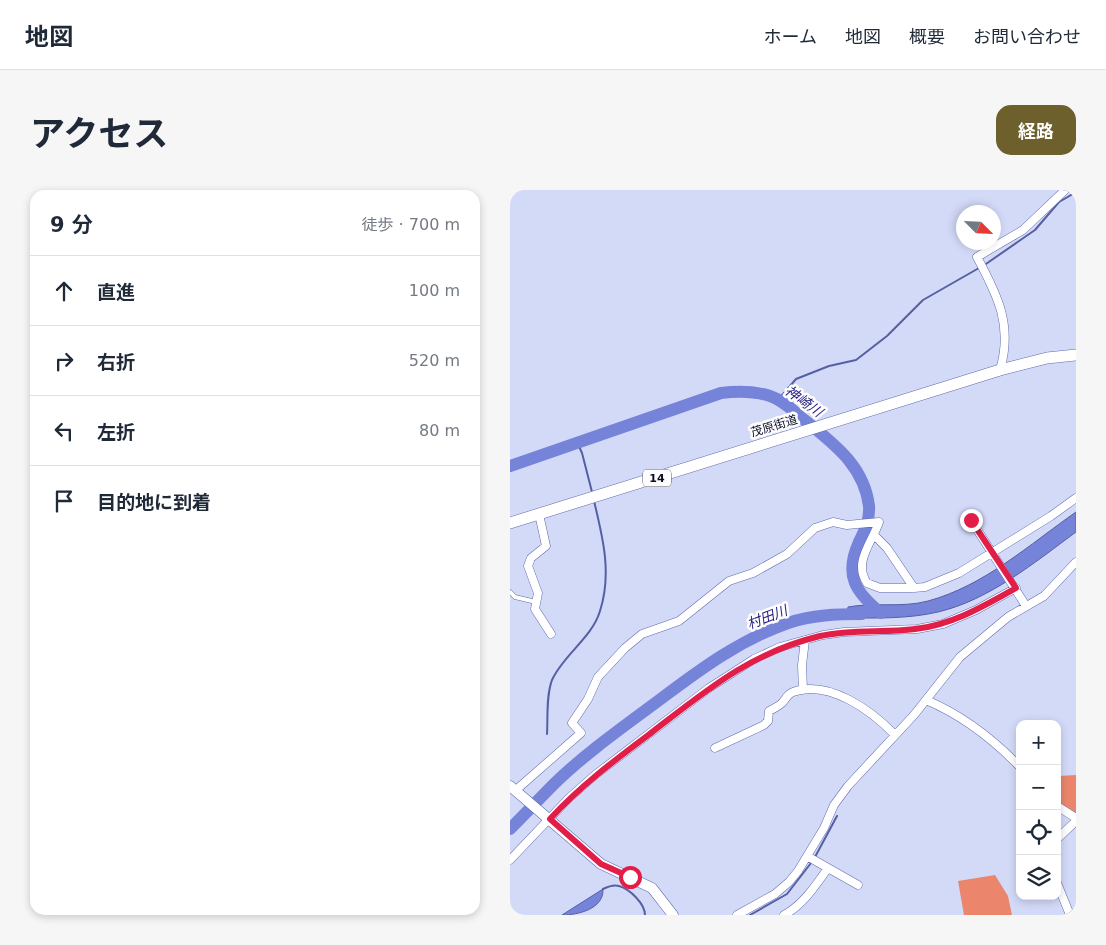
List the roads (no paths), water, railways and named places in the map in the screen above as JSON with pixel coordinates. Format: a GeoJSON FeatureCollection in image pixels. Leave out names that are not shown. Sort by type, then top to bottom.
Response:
{"type":"FeatureCollection","features":[{"type":"Feature","properties":{"kind":"main road","name":"茂原街道"},"geometry":{"type":"LineString","coordinates":[[510,523],[1000,370],[1047,358],[1076,355]]}},
{"type":"Feature","properties":{"kind":"street"},"geometry":{"type":"LineString","coordinates":[[1000,370],[1005,352],[1003,312],[977,257],[1023,230],[1065,190]]}},
{"type":"Feature","properties":{"kind":"street"},"geometry":{"type":"LineString","coordinates":[[673,915],[652,888],[642,882],[608,869],[513,788],[581,733],[572,722],[588,699],[598,677],[638,637],[679,621],[726,582],[753,573],[786,554],[815,528],[833,522],[847,525],[879,522],[861,567],[867,583],[880,588],[925,587],[959,573],[1052,516],[1076,498]]}},
{"type":"Feature","properties":{"kind":"street"},"geometry":{"type":"LineString","coordinates":[[539,514],[546,546],[531,558],[528,566],[537,586],[535,609],[551,634]]}},
{"type":"Feature","properties":{"kind":"street"},"geometry":{"type":"LineString","coordinates":[[971,520],[1026,606]]}},
{"type":"Feature","properties":{"kind":"street"},"geometry":{"type":"LineString","coordinates":[[874,535],[887,548],[914,588]]}},
{"type":"Feature","properties":{"kind":"street"},"geometry":{"type":"LineString","coordinates":[[737,915],[775,894],[789,882],[807,856],[834,806],[848,786],[926,700],[960,657],[1008,617],[1044,596],[1076,562]]}},
{"type":"Feature","properties":{"kind":"street"},"geometry":{"type":"LineString","coordinates":[[510,860],[595,776],[709,688],[754,659],[780,647],[844,632],[896,631],[943,624],[976,610],[1016,588]]}},
{"type":"Feature","properties":{"kind":"street"},"geometry":{"type":"LineString","coordinates":[[803,690],[802,665],[805,640]]}},
{"type":"Feature","properties":{"kind":"street"},"geometry":{"type":"LineString","coordinates":[[715,748],[764,724],[768,721],[769,711],[782,703],[791,693],[803,690],[836,694],[875,714],[895,735]]}},
{"type":"Feature","properties":{"kind":"street"},"geometry":{"type":"LineString","coordinates":[[926,700],[972,723],[998,744],[1018,765]]}},
{"type":"Feature","properties":{"kind":"street"},"geometry":{"type":"LineString","coordinates":[[1061,809],[1076,819],[1061,835]]}},
{"type":"Feature","properties":{"kind":"street"},"geometry":{"type":"LineString","coordinates":[[807,856],[858,885]]}},
{"type":"Feature","properties":{"kind":"street"},"geometry":{"type":"LineString","coordinates":[[784,915],[791,911],[816,886],[828,868]]}},
{"type":"Feature","properties":{"kind":"street"},"geometry":{"type":"LineString","coordinates":[[1061,893],[1070,915]]}},
{"type":"Feature","properties":{"kind":"lane"},"geometry":{"type":"LineString","coordinates":[[510,592],[514,597],[536,602]]}},
{"type":"Feature","properties":{"kind":"water"},"geometry":{"type":"Polygon","coordinates":[[[1076,512],[1076,532],[1010,579],[975,599],[938,612],[915,616],[846,618],[848,607],[918,603],[949,594],[1006,563],[1076,512]]]}},
{"type":"Feature","properties":{"kind":"water"},"geometry":{"type":"Polygon","coordinates":[[[603,889],[599,902],[589,910],[562,915],[603,889]]]}},
{"type":"Feature","properties":{"kind":"waterway"},"geometry":{"type":"LineString","coordinates":[[983,266],[1035,230],[1059,202],[1076,192]]}},
{"type":"Feature","properties":{"kind":"waterway"},"geometry":{"type":"LineString","coordinates":[[778,400],[796,379],[829,366],[856,360],[887,336],[923,300],[979,268]]}},
{"type":"Feature","properties":{"kind":"waterway","name":"神崎川"},"geometry":{"type":"LineString","coordinates":[[510,466],[721,393],[746,392],[770,396],[790,408],[838,448],[855,468],[861,479],[866,492],[869,515],[852,564],[853,573],[855,582],[864,598],[881,613]]}},
{"type":"Feature","properties":{"kind":"waterway"},"geometry":{"type":"LineString","coordinates":[[577,442],[582,453],[592,492]]}},
{"type":"Feature","properties":{"kind":"waterway"},"geometry":{"type":"LineString","coordinates":[[547,734],[548,700],[552,680],[563,662],[591,630],[604,597],[605,556],[594,501]]}},
{"type":"Feature","properties":{"kind":"waterway","name":"村田川"},"geometry":{"type":"LineString","coordinates":[[510,829],[580,760],[677,687],[738,646],[770,630],[806,618],[862,614]]}},
{"type":"Feature","properties":{"kind":"waterway"},"geometry":{"type":"LineString","coordinates":[[815,857],[837,816]]}},
{"type":"Feature","properties":{"kind":"waterway"},"geometry":{"type":"LineString","coordinates":[[750,915],[787,894],[811,863]]}},
{"type":"Feature","properties":{"kind":"waterway"},"geometry":{"type":"LineString","coordinates":[[603,889],[615,885],[628,890],[640,902],[645,915]]}}]}
